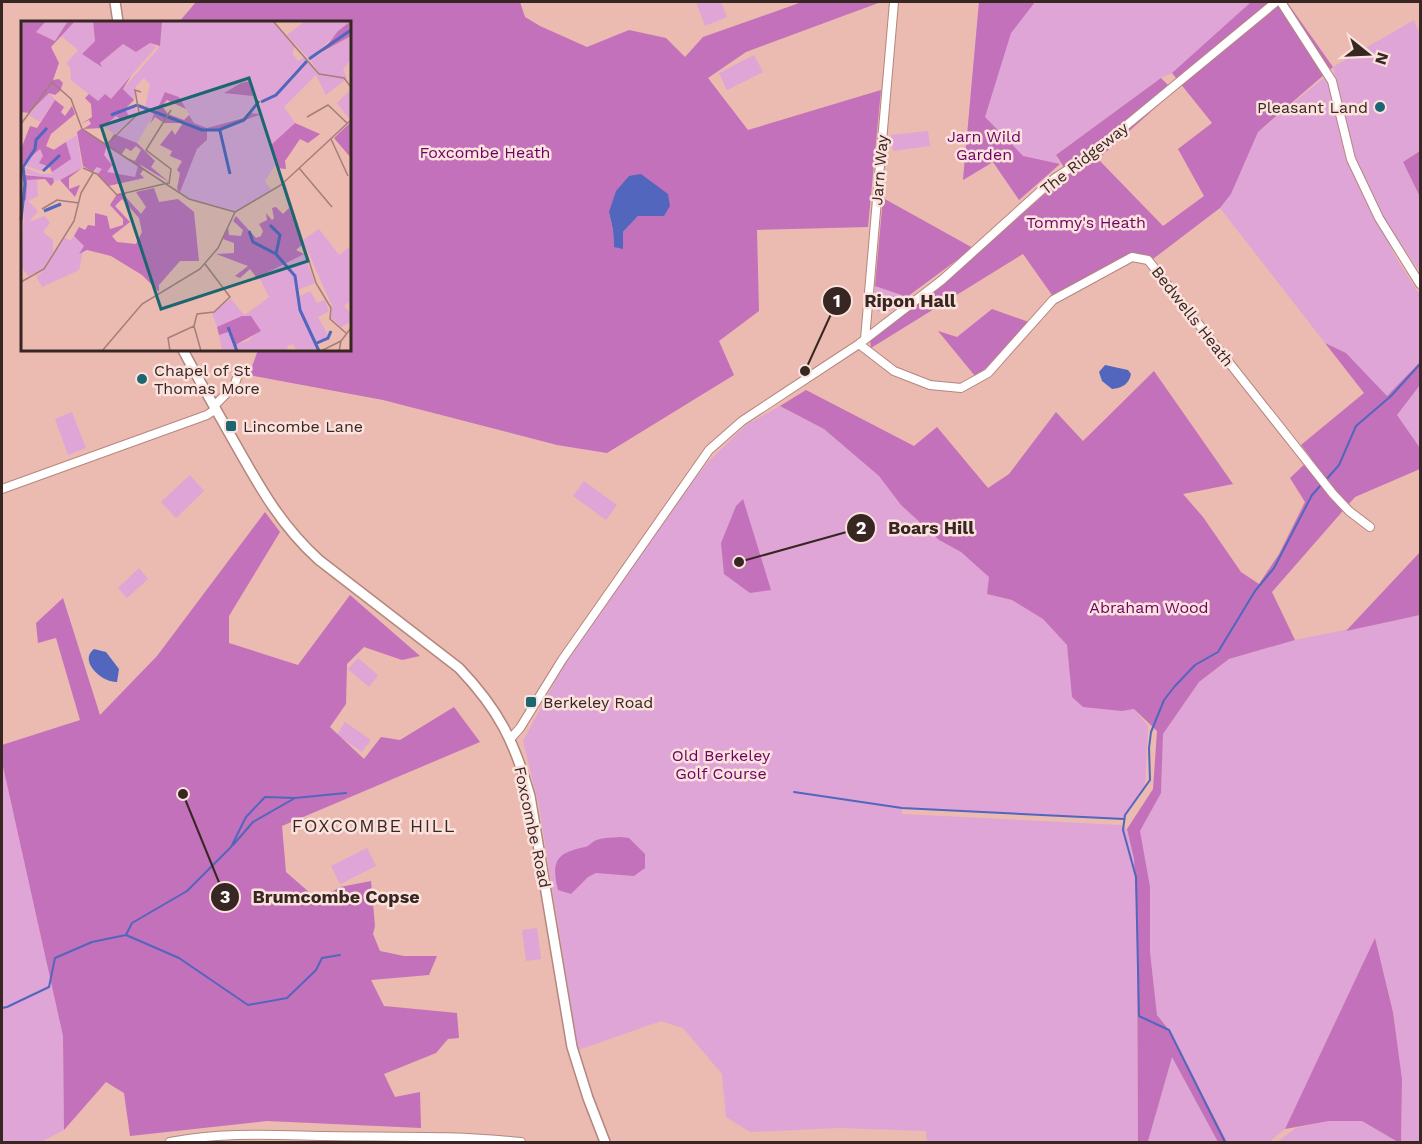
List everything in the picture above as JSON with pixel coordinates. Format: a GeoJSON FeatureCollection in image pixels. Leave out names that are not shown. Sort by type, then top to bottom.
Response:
{"type":"FeatureCollection","features":[{"type":"Feature","properties":{"kind":"street"},"geometry":{"type":"LineString","coordinates":[[115,2],[118,21]]}},
{"type":"Feature","properties":{"kind":"street","name":"Jarn Way"},"geometry":{"type":"LineString","coordinates":[[862,341],[894,2]]}},
{"type":"Feature","properties":{"kind":"street","name":"The Ridgeway"},"geometry":{"type":"LineString","coordinates":[[862,341],[942,280],[1055,178],[1089,156],[1276,2]]}},
{"type":"Feature","properties":{"kind":"street"},"geometry":{"type":"LineString","coordinates":[[1281,2],[1332,81],[1351,159],[1379,218],[1420,284]]}},
{"type":"Feature","properties":{"kind":"street","name":"Bedwells Heath"},"geometry":{"type":"LineString","coordinates":[[862,341],[894,371],[930,385],[961,388],[988,373],[1053,300],[1132,257],[1148,260],[1333,494],[1349,511],[1370,527]]}},
{"type":"Feature","properties":{"kind":"street"},"geometry":{"type":"LineString","coordinates":[[511,738],[520,728],[562,660],[709,450],[742,421],[862,341]]}},
{"type":"Feature","properties":{"kind":"street","name":"Foxcombe Road"},"geometry":{"type":"LineString","coordinates":[[184,351],[276,514],[297,540],[319,560],[459,668],[491,705],[511,738],[521,763],[535,821],[572,1047],[580,1077],[605,1143]]}},
{"type":"Feature","properties":{"kind":"street"},"geometry":{"type":"LineString","coordinates":[[2,489],[207,415],[234,386],[238,375]]}},
{"type":"Feature","properties":{"kind":"street"},"geometry":{"type":"LineString","coordinates":[[170,1143],[192,1138],[242,1134],[444,1136],[521,1143]]}},
{"type":"Feature","properties":{"kind":"green space","name":"Foxcombe Heath"},"geometry":{"type":"Polygon","coordinates":[[[196,2],[520,2],[525,17],[587,47],[629,30],[666,38],[685,57],[703,37],[802,2],[881,2],[746,52],[708,78],[748,130],[881,90],[868,227],[757,230],[759,311],[719,341],[734,375],[607,453],[557,445],[383,400],[249,375],[258,351],[351,351],[351,21],[180,21],[196,2]],[[609,212],[614,247],[623,232],[638,216],[664,216],[609,212]]]}},
{"type":"Feature","properties":{"kind":"green space"},"geometry":{"type":"Polygon","coordinates":[[[696,2],[721,2],[727,17],[705,26],[696,2]]]}},
{"type":"Feature","properties":{"kind":"green space"},"geometry":{"type":"Polygon","coordinates":[[[979,2],[1251,2],[1172,73],[1161,78],[1056,155],[1060,164],[1019,200],[993,162],[963,180],[979,2]]]}},
{"type":"Feature","properties":{"kind":"green space","name":"Jarn Wild Garden"},"geometry":{"type":"Polygon","coordinates":[[[979,2],[1035,2],[1011,33],[985,117],[1023,156],[1060,164],[1019,200],[993,162],[963,180],[979,2]]]}},
{"type":"Feature","properties":{"kind":"green space","name":"Tommy's Heath"},"geometry":{"type":"Polygon","coordinates":[[[1251,2],[1287,2],[1333,67],[1258,132],[1231,194],[1220,208],[1153,259],[1136,254],[1128,255],[1052,295],[1023,254],[871,348],[870,340],[947,281],[1069,175],[1056,155],[1161,78],[1174,91],[1098,159],[1163,226],[1204,196],[1178,149],[1212,123],[1172,73],[1251,2]]]}},
{"type":"Feature","properties":{"kind":"green space"},"geometry":{"type":"Polygon","coordinates":[[[1414,20],[1420,35],[1420,151],[1403,162],[1420,197],[1420,272],[1378,210],[1355,157],[1333,67],[1414,20]]]}},
{"type":"Feature","properties":{"kind":"green space"},"geometry":{"type":"Polygon","coordinates":[[[754,55],[763,72],[727,90],[719,73],[754,55]]]}},
{"type":"Feature","properties":{"kind":"green space"},"geometry":{"type":"Polygon","coordinates":[[[1326,76],[1330,83],[1347,156],[1395,256],[1420,295],[1420,362],[1387,396],[1346,353],[1325,343],[1220,208],[1231,194],[1258,132],[1326,76]]]}},
{"type":"Feature","properties":{"kind":"green space"},"geometry":{"type":"Polygon","coordinates":[[[928,131],[930,146],[893,151],[891,135],[928,131]]]}},
{"type":"Feature","properties":{"kind":"green space"},"geometry":{"type":"Polygon","coordinates":[[[1420,151],[1420,197],[1403,162],[1420,151]]]}},
{"type":"Feature","properties":{"kind":"green space"},"geometry":{"type":"Polygon","coordinates":[[[883,198],[973,248],[907,297],[875,286],[883,198]]]}},
{"type":"Feature","properties":{"kind":"green space"},"geometry":{"type":"Polygon","coordinates":[[[875,286],[907,297],[889,311],[877,311],[875,286]]]}},
{"type":"Feature","properties":{"kind":"green space"},"geometry":{"type":"Polygon","coordinates":[[[992,309],[1029,322],[996,361],[975,376],[938,331],[957,337],[992,309]]]}},
{"type":"Feature","properties":{"kind":"green space","name":"Abraham Wood"},"geometry":{"type":"Polygon","coordinates":[[[1325,343],[1346,353],[1387,396],[1420,362],[1420,385],[1397,415],[1420,448],[1420,469],[1355,497],[1272,592],[1295,640],[1229,659],[1199,682],[1163,734],[1161,793],[1140,831],[1150,887],[1150,952],[1157,1015],[1169,1030],[1227,1142],[1218,1142],[1172,1057],[1148,1141],[1138,1142],[1137,923],[1134,859],[1127,829],[1153,789],[1157,731],[1134,709],[1122,711],[1083,707],[1072,697],[1067,645],[1043,619],[1012,600],[987,594],[989,577],[961,552],[939,540],[901,505],[879,476],[824,429],[780,406],[806,390],[914,446],[937,427],[988,488],[1009,474],[1056,412],[1083,441],[1154,371],[1233,484],[1183,494],[1203,517],[1241,572],[1259,584],[1279,554],[1305,502],[1290,478],[1311,458],[1301,445],[1364,393],[1325,343]]]}},
{"type":"Feature","properties":{"kind":"green space"},"geometry":{"type":"Polygon","coordinates":[[[1420,385],[1420,448],[1397,415],[1420,385]]]}},
{"type":"Feature","properties":{"kind":"green space","name":"Old Berkeley Golf Course"},"geometry":{"type":"Polygon","coordinates":[[[780,406],[824,429],[879,476],[901,505],[939,540],[961,552],[990,577],[987,594],[1012,600],[1043,619],[1067,645],[1072,697],[1122,711],[1134,709],[1148,726],[1145,787],[1124,819],[902,809],[902,814],[1121,825],[1127,829],[1134,859],[1137,923],[1138,1142],[927,1142],[926,1131],[839,1128],[750,1132],[726,1117],[722,1074],[683,1028],[661,1021],[578,1050],[539,806],[523,741],[565,663],[670,510],[708,462],[746,425],[780,406]]]}},
{"type":"Feature","properties":{"kind":"green space"},"geometry":{"type":"Polygon","coordinates":[[[72,412],[86,448],[68,455],[55,419],[72,412]]]}},
{"type":"Feature","properties":{"kind":"green space"},"geometry":{"type":"Polygon","coordinates":[[[190,475],[204,491],[176,518],[161,502],[190,475]]]}},
{"type":"Feature","properties":{"kind":"green space"},"geometry":{"type":"Polygon","coordinates":[[[584,481],[617,505],[606,520],[573,496],[584,481]]]}},
{"type":"Feature","properties":{"kind":"green space"},"geometry":{"type":"Polygon","coordinates":[[[743,499],[771,590],[750,593],[724,574],[721,543],[736,506],[743,499]]]}},
{"type":"Feature","properties":{"kind":"green space"},"geometry":{"type":"Polygon","coordinates":[[[265,512],[280,532],[229,616],[229,643],[298,665],[350,595],[420,656],[402,660],[364,647],[347,664],[346,704],[330,727],[364,759],[381,737],[400,740],[454,707],[480,742],[282,826],[286,872],[318,900],[340,887],[371,881],[375,926],[373,934],[380,951],[404,956],[437,956],[429,975],[371,980],[384,1006],[457,1013],[459,1038],[448,1039],[436,1053],[384,1074],[395,1097],[420,1092],[421,1128],[267,1121],[130,1136],[124,1093],[106,1082],[64,1130],[63,1036],[2,762],[2,745],[80,720],[56,638],[38,643],[36,623],[63,598],[100,715],[157,656],[265,512]]]}},
{"type":"Feature","properties":{"kind":"green space"},"geometry":{"type":"Polygon","coordinates":[[[1420,552],[1420,615],[1346,631],[1420,552]]]}},
{"type":"Feature","properties":{"kind":"green space"},"geometry":{"type":"Polygon","coordinates":[[[139,568],[148,579],[127,598],[118,588],[139,568]]]}},
{"type":"Feature","properties":{"kind":"green space"},"geometry":{"type":"Polygon","coordinates":[[[1420,615],[1420,1142],[1401,1142],[1402,1079],[1393,1011],[1375,939],[1285,1129],[1269,1142],[1227,1142],[1169,1030],[1157,1015],[1140,831],[1161,793],[1163,734],[1199,682],[1229,659],[1295,640],[1420,615]]]}},
{"type":"Feature","properties":{"kind":"green space"},"geometry":{"type":"Polygon","coordinates":[[[358,658],[378,675],[369,687],[348,669],[358,658]]]}},
{"type":"Feature","properties":{"kind":"green space"},"geometry":{"type":"Polygon","coordinates":[[[345,722],[371,740],[362,752],[337,735],[345,722]]]}},
{"type":"Feature","properties":{"kind":"green space"},"geometry":{"type":"Polygon","coordinates":[[[2,762],[63,1036],[64,1130],[41,1142],[2,1142],[2,762]]]}},
{"type":"Feature","properties":{"kind":"green space"},"geometry":{"type":"Polygon","coordinates":[[[629,838],[645,854],[645,868],[634,876],[596,873],[588,877],[571,894],[558,890],[555,872],[558,860],[562,856],[600,839],[629,838]]]}},
{"type":"Feature","properties":{"kind":"green space"},"geometry":{"type":"Polygon","coordinates":[[[367,848],[376,866],[340,884],[331,866],[367,848]]]}},
{"type":"Feature","properties":{"kind":"green space"},"geometry":{"type":"Polygon","coordinates":[[[537,928],[541,959],[526,961],[522,930],[537,928]]]}},
{"type":"Feature","properties":{"kind":"green space"},"geometry":{"type":"Polygon","coordinates":[[[1375,938],[1393,1012],[1402,1079],[1401,1142],[1362,1121],[1329,1121],[1285,1129],[1375,938]]]}},
{"type":"Feature","properties":{"kind":"green space"},"geometry":{"type":"Polygon","coordinates":[[[1172,1056],[1218,1142],[1147,1142],[1172,1056]]]}},
{"type":"Feature","properties":{"kind":"green space"},"geometry":{"type":"Polygon","coordinates":[[[1329,1121],[1362,1121],[1398,1142],[1277,1142],[1296,1128],[1329,1121]]]}},
{"type":"Feature","properties":{"kind":"water"},"geometry":{"type":"Polygon","coordinates":[[[641,174],[668,194],[670,206],[664,216],[638,216],[623,232],[623,249],[614,247],[609,212],[616,191],[629,176],[641,174]]]}},
{"type":"Feature","properties":{"kind":"water"},"geometry":{"type":"Polygon","coordinates":[[[1105,365],[1128,370],[1131,374],[1127,383],[1112,389],[1102,381],[1099,372],[1105,365]]]}},
{"type":"Feature","properties":{"kind":"water"},"geometry":{"type":"Polygon","coordinates":[[[94,649],[106,652],[119,669],[117,682],[105,679],[90,665],[90,654],[94,649]]]}},
{"type":"Feature","properties":{"kind":"waterway"},"geometry":{"type":"LineString","coordinates":[[1325,481],[1339,465],[1356,426],[1391,396],[1420,364]]}},
{"type":"Feature","properties":{"kind":"waterway"},"geometry":{"type":"LineString","coordinates":[[1225,1142],[1169,1030],[1139,1016],[1136,877],[1123,830],[1125,815],[1150,780],[1151,732],[1164,700],[1195,665],[1218,652],[1255,591],[1274,568],[1312,495],[1321,485]]}},
{"type":"Feature","properties":{"kind":"waterway"},"geometry":{"type":"LineString","coordinates":[[794,792],[902,808],[1124,819]]}},
{"type":"Feature","properties":{"kind":"waterway"},"geometry":{"type":"LineString","coordinates":[[126,935],[132,923],[187,891],[231,847],[246,817],[265,797],[295,798],[346,793]]}},
{"type":"Feature","properties":{"kind":"waterway"},"geometry":{"type":"LineString","coordinates":[[233,845],[253,822],[295,798]]}},
{"type":"Feature","properties":{"kind":"waterway"},"geometry":{"type":"LineString","coordinates":[[2,1008],[49,987],[55,958],[92,942],[126,935],[179,958],[248,1005],[287,998],[316,970],[322,958],[340,955]]}},
{"type":"Feature","properties":{"kind":"place","name":"Pleasant Land"},"geometry":{"type":"Point","coordinates":[1380,107]}},
{"type":"Feature","properties":{"kind":"place","name":"Ripon Hall"},"geometry":{"type":"Point","coordinates":[805,371]}},
{"type":"Feature","properties":{"kind":"place","name":"Chapel of St Thomas More"},"geometry":{"type":"Point","coordinates":[142,379]}},
{"type":"Feature","properties":{"kind":"place","name":"Lincombe Lane"},"geometry":{"type":"Point","coordinates":[231,426]}},
{"type":"Feature","properties":{"kind":"place","name":"Boars Hill"},"geometry":{"type":"Point","coordinates":[739,562]}},
{"type":"Feature","properties":{"kind":"place","name":"Berkeley Road"},"geometry":{"type":"Point","coordinates":[531,702]}},
{"type":"Feature","properties":{"kind":"place","name":"Brumcombe Copse"},"geometry":{"type":"Point","coordinates":[183,794]}},
{"type":"Feature","properties":{"kind":"district","name":"FOXCOMBE HILL"},"geometry":{"type":"Point","coordinates":[374,826]}}]}
